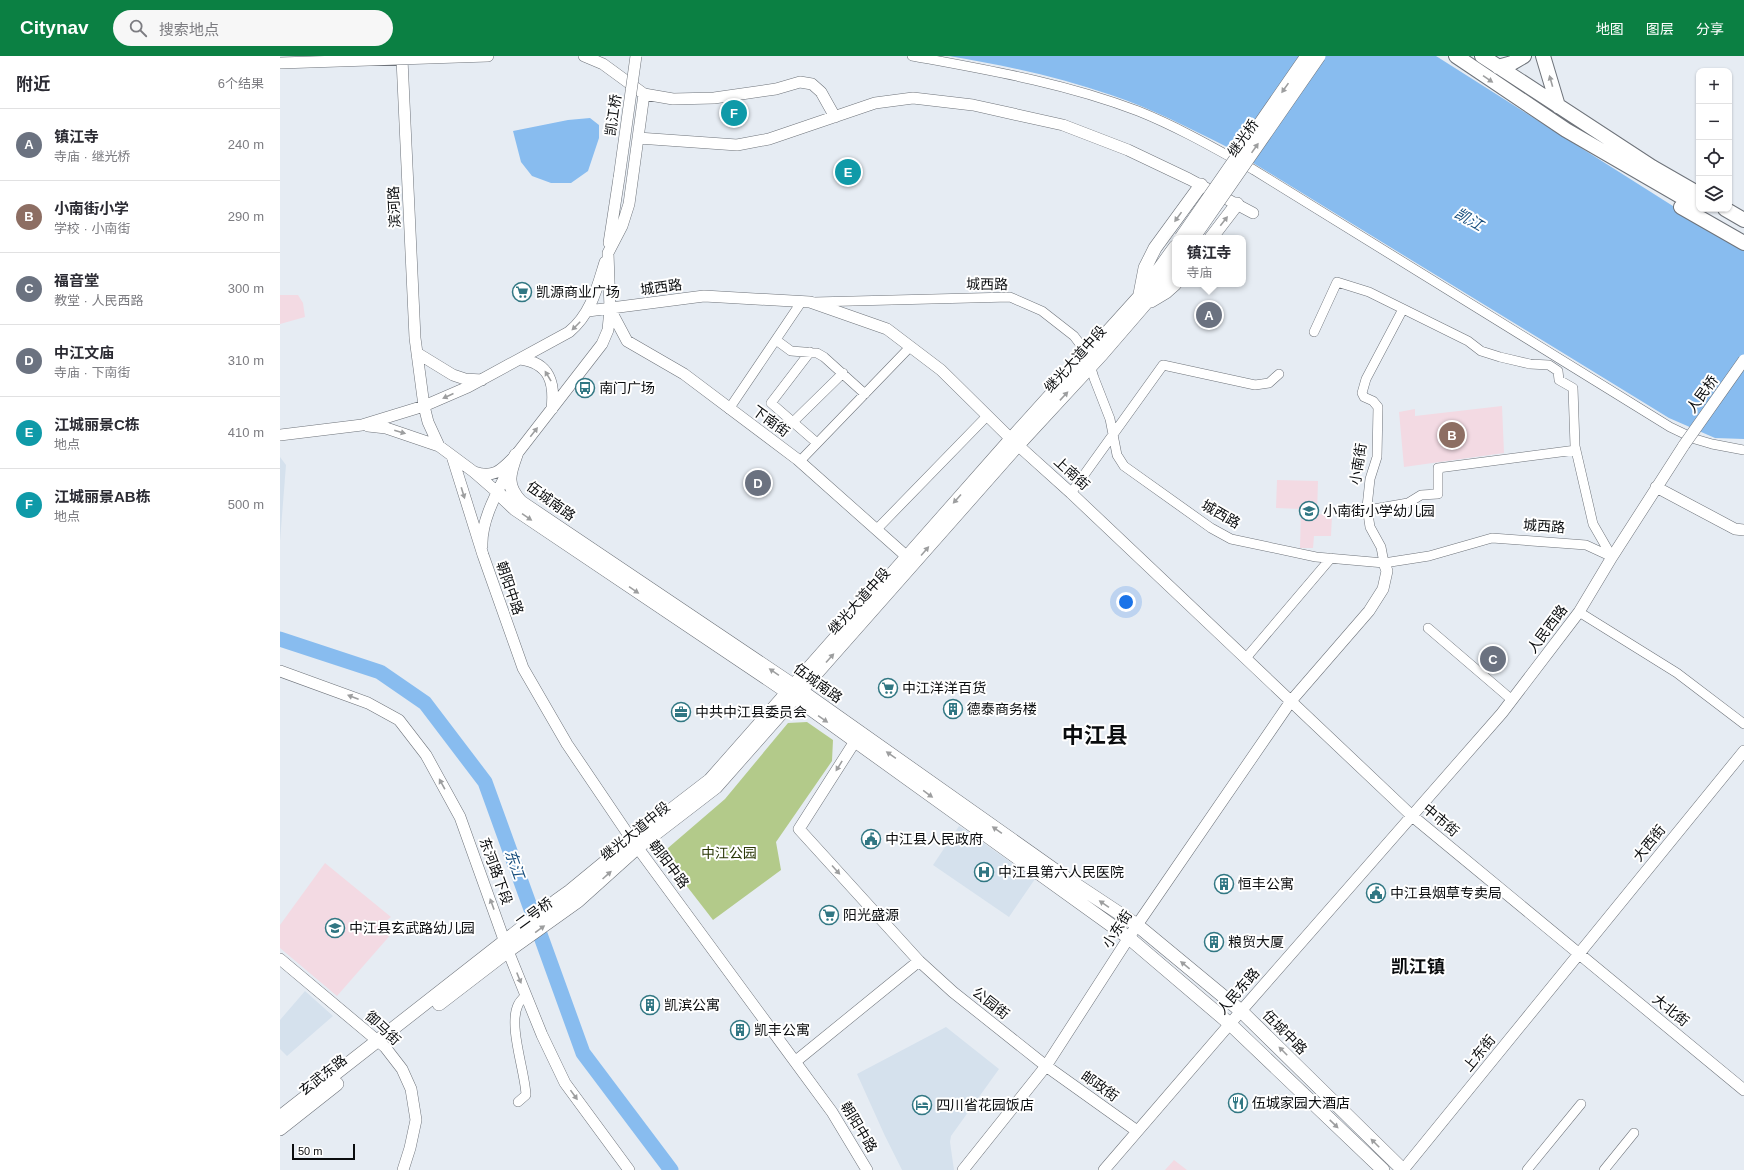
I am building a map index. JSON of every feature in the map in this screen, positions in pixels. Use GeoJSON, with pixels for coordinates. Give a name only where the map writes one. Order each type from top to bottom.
{"type":"FeatureCollection","features":[{"type":"Feature","properties":{"kind":"main road","name":"继光桥"},"geometry":{"type":"LineString","coordinates":[[1183,235],[1307,56]]}},
{"type":"Feature","properties":{"kind":"main road","name":"继光桥"},"geometry":{"type":"LineString","coordinates":[[1195,235],[1319,56]]}},
{"type":"Feature","properties":{"kind":"main road"},"geometry":{"type":"LineString","coordinates":[[1456,56],[1566,130],[1696,205]]}},
{"type":"Feature","properties":{"kind":"main road"},"geometry":{"type":"LineString","coordinates":[[1482,56],[1575,118],[1652,167],[1696,192]]}},
{"type":"Feature","properties":{"kind":"main road"},"geometry":{"type":"LineString","coordinates":[[1498,67],[1512,63],[1524,56]]}},
{"type":"Feature","properties":{"kind":"main road"},"geometry":{"type":"LineString","coordinates":[[1543,56],[1558,106]]}},
{"type":"Feature","properties":{"kind":"main road"},"geometry":{"type":"LineString","coordinates":[[1575,118],[1610,134],[1696,183]]}},
{"type":"Feature","properties":{"kind":"main road"},"geometry":{"type":"LineString","coordinates":[[1566,130],[1612,166],[1744,243]]}},
{"type":"Feature","properties":{"kind":"main road"},"geometry":{"type":"LineString","coordinates":[[1143,300],[1145,268],[1155,248],[1201,185]]}},
{"type":"Feature","properties":{"kind":"main road"},"geometry":{"type":"LineString","coordinates":[[1732,203],[1744,209]]}},
{"type":"Feature","properties":{"kind":"main road"},"geometry":{"type":"LineString","coordinates":[[1213,235],[1237,204]]}},
{"type":"Feature","properties":{"kind":"main road"},"geometry":{"type":"LineString","coordinates":[[1708,212],[1744,232]]}},
{"type":"Feature","properties":{"kind":"main road"},"geometry":{"type":"LineString","coordinates":[[1730,212],[1744,220]]}},
{"type":"Feature","properties":{"kind":"main road"},"geometry":{"type":"LineString","coordinates":[[1143,300],[1166,292],[1164,281],[1172,256]]}},
{"type":"Feature","properties":{"kind":"main road"},"geometry":{"type":"LineString","coordinates":[[1143,300],[1164,281],[1172,269]]}},
{"type":"Feature","properties":{"kind":"main road","name":"继光大道中段"},"geometry":{"type":"LineString","coordinates":[[574,896],[710,780],[794,692],[1143,300]]}},
{"type":"Feature","properties":{"kind":"main road","name":"伍城南路"},"geometry":{"type":"LineString","coordinates":[[516,454],[509,476],[510,488],[521,502],[857,737],[1129,938]]}},
{"type":"Feature","properties":{"kind":"main road","name":"伍城南路"},"geometry":{"type":"LineString","coordinates":[[497,492],[515,509],[794,692]]}},
{"type":"Feature","properties":{"kind":"main road","name":"伍城南路"},"geometry":{"type":"LineString","coordinates":[[857,737],[1137,926]]}},
{"type":"Feature","properties":{"kind":"main road","name":"二号桥"},"geometry":{"type":"LineString","coordinates":[[382,1044],[506,946],[574,896]]}},
{"type":"Feature","properties":{"kind":"main road","name":"伍城中路"},"geometry":{"type":"LineString","coordinates":[[1137,926],[1241,1010],[1403,1170]]}},
{"type":"Feature","properties":{"kind":"main road"},"geometry":{"type":"LineString","coordinates":[[1129,938],[1230,1024],[1383,1170]]}},
{"type":"Feature","properties":{"kind":"main road","name":"玄武东路"},"geometry":{"type":"LineString","coordinates":[[280,1117],[382,1044]]}},
{"type":"Feature","properties":{"kind":"main road","name":"玄武东路"},"geometry":{"type":"LineString","coordinates":[[280,1129],[382,1044]]}},
{"type":"Feature","properties":{"kind":"street"},"geometry":{"type":"LineString","coordinates":[[280,63],[488,56]]}},
{"type":"Feature","properties":{"kind":"street"},"geometry":{"type":"LineString","coordinates":[[584,56],[602,64],[644,94],[674,99],[714,98],[776,89],[800,82],[812,84],[821,92],[835,117]]}},
{"type":"Feature","properties":{"kind":"street","name":"凯江桥"},"geometry":{"type":"LineString","coordinates":[[608,253],[636,56]]}},
{"type":"Feature","properties":{"kind":"street"},"geometry":{"type":"LineString","coordinates":[[912,56],[1014,75],[1072,89],[1138,111],[1197,139],[1254,170],[1670,427],[1695,439],[1744,450]]}},
{"type":"Feature","properties":{"kind":"street","name":"滨河路"},"geometry":{"type":"LineString","coordinates":[[402,59],[417,353],[424,406],[428,422],[439,446]]}},
{"type":"Feature","properties":{"kind":"street"},"geometry":{"type":"LineString","coordinates":[[280,435],[362,425],[424,406],[482,380],[570,332],[588,311],[597,289],[608,253],[622,226],[629,204],[644,94]]}},
{"type":"Feature","properties":{"kind":"street"},"geometry":{"type":"LineString","coordinates":[[638,138],[737,145],[769,139],[876,103],[913,98],[973,105],[1063,125],[1128,150],[1253,212]]}},
{"type":"Feature","properties":{"kind":"street"},"geometry":{"type":"LineString","coordinates":[[474,472],[489,475],[505,466],[552,410],[602,344],[608,330],[610,309],[608,253]]}},
{"type":"Feature","properties":{"kind":"street"},"geometry":{"type":"LineString","coordinates":[[1314,332],[1337,282],[1369,292],[1468,341],[1481,351],[1530,364],[1549,364],[1558,371],[1559,380],[1573,388],[1576,450],[1593,524],[1612,556]]}},
{"type":"Feature","properties":{"kind":"street","name":"城西路"},"geometry":{"type":"LineString","coordinates":[[588,311],[704,296],[806,301],[1010,297],[1042,311],[1074,336],[1086,352],[1110,419],[1117,455],[1124,466],[1211,528],[1231,538],[1251,544],[1316,557],[1384,563],[1429,556],[1492,538],[1586,545],[1612,556]]}},
{"type":"Feature","properties":{"kind":"street"},"geometry":{"type":"LineString","coordinates":[[729,409],[776,340],[806,301]]}},
{"type":"Feature","properties":{"kind":"street","name":"上南街"},"geometry":{"type":"LineString","coordinates":[[806,301],[887,329],[941,370],[987,416],[1071,493],[1291,701]]}},
{"type":"Feature","properties":{"kind":"street","name":"下南街"},"geometry":{"type":"LineString","coordinates":[[610,309],[627,340],[684,374],[800,461],[910,560]]}},
{"type":"Feature","properties":{"kind":"street","name":"小南街"},"geometry":{"type":"LineString","coordinates":[[1291,701],[1369,611],[1383,590],[1387,570],[1381,547],[1370,528],[1368,510],[1370,479],[1377,457],[1378,407],[1374,401],[1364,397],[1362,393],[1366,379],[1403,309]]}},
{"type":"Feature","properties":{"kind":"street"},"geometry":{"type":"LineString","coordinates":[[776,340],[791,351],[817,353],[824,357],[865,394]]}},
{"type":"Feature","properties":{"kind":"street"},"geometry":{"type":"LineString","coordinates":[[800,461],[910,347]]}},
{"type":"Feature","properties":{"kind":"street"},"geometry":{"type":"LineString","coordinates":[[810,352],[771,403],[817,443]]}},
{"type":"Feature","properties":{"kind":"street"},"geometry":{"type":"LineString","coordinates":[[417,353],[453,374],[465,379],[482,380]]}},
{"type":"Feature","properties":{"kind":"street"},"geometry":{"type":"LineString","coordinates":[[520,359],[535,362],[547,372],[551,379],[553,397],[552,410]]}},
{"type":"Feature","properties":{"kind":"street","name":"人民桥"},"geometry":{"type":"LineString","coordinates":[[1684,445],[1744,360]]}},
{"type":"Feature","properties":{"kind":"street"},"geometry":{"type":"LineString","coordinates":[[1071,493],[1163,365],[1255,386],[1269,383],[1279,374]]}},
{"type":"Feature","properties":{"kind":"street"},"geometry":{"type":"LineString","coordinates":[[793,422],[843,373]]}},
{"type":"Feature","properties":{"kind":"street"},"geometry":{"type":"LineString","coordinates":[[876,529],[987,416]]}},
{"type":"Feature","properties":{"kind":"street"},"geometry":{"type":"LineString","coordinates":[[362,425],[386,428],[439,446],[474,472],[497,492]]}},
{"type":"Feature","properties":{"kind":"street","name":"人民西路"},"geometry":{"type":"LineString","coordinates":[[1411,815],[1512,700],[1579,612],[1612,556],[1684,445]]}},
{"type":"Feature","properties":{"kind":"street"},"geometry":{"type":"LineString","coordinates":[[1368,510],[1408,503],[1420,495],[1438,494],[1438,468],[1576,450]]}},
{"type":"Feature","properties":{"kind":"street"},"geometry":{"type":"LineString","coordinates":[[483,555],[482,542],[486,521],[497,492],[516,454]]}},
{"type":"Feature","properties":{"kind":"street","name":"朝阳中路"},"geometry":{"type":"LineString","coordinates":[[452,456],[483,555],[523,668],[567,744],[635,843],[832,1112],[867,1170]]}},
{"type":"Feature","properties":{"kind":"street"},"geometry":{"type":"LineString","coordinates":[[1656,487],[1735,529],[1744,530]]}},
{"type":"Feature","properties":{"kind":"street"},"geometry":{"type":"LineString","coordinates":[[1246,658],[1331,558]]}},
{"type":"Feature","properties":{"kind":"street"},"geometry":{"type":"LineString","coordinates":[[1579,612],[1677,673],[1744,724]]}},
{"type":"Feature","properties":{"kind":"street"},"geometry":{"type":"LineString","coordinates":[[1428,628],[1512,700]]}},
{"type":"Feature","properties":{"kind":"street","name":"东河路下段"},"geometry":{"type":"LineString","coordinates":[[280,670],[368,702],[399,720],[426,754],[460,817],[506,946],[542,1035],[565,1082],[629,1170]]}},
{"type":"Feature","properties":{"kind":"street","name":"中市街"},"geometry":{"type":"LineString","coordinates":[[1291,701],[1411,815],[1578,954]]}},
{"type":"Feature","properties":{"kind":"street","name":"小东街"},"geometry":{"type":"LineString","coordinates":[[963,1170],[1046,1066],[1137,926],[1291,701]]}},
{"type":"Feature","properties":{"kind":"street","name":"公园街"},"geometry":{"type":"LineString","coordinates":[[857,737],[799,829],[920,961],[953,992],[1046,1066]]}},
{"type":"Feature","properties":{"kind":"street","name":"大西街"},"geometry":{"type":"LineString","coordinates":[[1578,954],[1744,751]]}},
{"type":"Feature","properties":{"kind":"street","name":"人民东路"},"geometry":{"type":"LineString","coordinates":[[1104,1170],[1411,815]]}},
{"type":"Feature","properties":{"kind":"street","name":"大北街"},"geometry":{"type":"LineString","coordinates":[[1578,954],[1744,1090]]}},
{"type":"Feature","properties":{"kind":"street","name":"上东街"},"geometry":{"type":"LineString","coordinates":[[1403,1170],[1578,954]]}},
{"type":"Feature","properties":{"kind":"street","name":"御马街"},"geometry":{"type":"LineString","coordinates":[[280,959],[382,1044],[402,1070],[411,1089],[416,1120],[410,1148],[403,1170]]}},
{"type":"Feature","properties":{"kind":"street"},"geometry":{"type":"LineString","coordinates":[[796,1061],[920,961]]}},
{"type":"Feature","properties":{"kind":"street"},"geometry":{"type":"LineString","coordinates":[[518,1102],[526,1095],[526,1084],[514,1024],[518,1005],[526,995]]}},
{"type":"Feature","properties":{"kind":"street","name":"邮政街"},"geometry":{"type":"LineString","coordinates":[[1046,1066],[1137,1131]]}},
{"type":"Feature","properties":{"kind":"street"},"geometry":{"type":"LineString","coordinates":[[1527,1170],[1581,1104]]}},
{"type":"Feature","properties":{"kind":"street"},"geometry":{"type":"LineString","coordinates":[[1604,1170],[1634,1134]]}},
{"type":"Feature","properties":{"kind":"shaded area"},"geometry":{"type":"Polygon","coordinates":[[[280,295],[298,295],[303,303],[305,317],[280,324],[280,295]]]}},
{"type":"Feature","properties":{"kind":"shaded area"},"geometry":{"type":"Polygon","coordinates":[[[1502,406],[1504,453],[1404,467],[1399,412],[1415,409],[1415,416],[1502,406]]]}},
{"type":"Feature","properties":{"kind":"shaded area"},"geometry":{"type":"Polygon","coordinates":[[[280,457],[286,465],[280,541],[280,457]]]}},
{"type":"Feature","properties":{"kind":"shaded area","name":"小南街小学幼儿园"},"geometry":{"type":"Polygon","coordinates":[[[1277,480],[1318,481],[1317,514],[1332,515],[1331,536],[1314,536],[1313,548],[1300,548],[1301,509],[1276,508],[1277,480]]]}},
{"type":"Feature","properties":{"kind":"shaded area","name":"中江县第六人民医院"},"geometry":{"type":"Polygon","coordinates":[[[959,826],[1035,879],[1009,917],[933,865],[959,826]]]}},
{"type":"Feature","properties":{"kind":"shaded area","name":"中江县玄武路幼儿园"},"geometry":{"type":"Polygon","coordinates":[[[325,863],[391,917],[385,922],[393,932],[337,996],[280,948],[280,925],[325,863]]]}},
{"type":"Feature","properties":{"kind":"shaded area"},"geometry":{"type":"Polygon","coordinates":[[[305,991],[333,1016],[287,1056],[280,1049],[280,1020],[305,991]]]}},
{"type":"Feature","properties":{"kind":"shaded area","name":"四川省花园饭店"},"geometry":{"type":"Polygon","coordinates":[[[946,1027],[999,1069],[951,1136],[950,1142],[954,1170],[902,1170],[857,1074],[946,1027]]]}},
{"type":"Feature","properties":{"kind":"shaded area"},"geometry":{"type":"Polygon","coordinates":[[[1174,1160],[1187,1170],[1165,1170],[1174,1160]]]}},
{"type":"Feature","properties":{"kind":"green space","name":"中江公园"},"geometry":{"type":"Polygon","coordinates":[[[807,722],[833,740],[832,761],[776,842],[781,870],[713,920],[665,858],[668,848],[725,799],[788,723],[807,722]]]}},
{"type":"Feature","properties":{"kind":"water","name":"凯江"},"geometry":{"type":"Polygon","coordinates":[[[949,56],[1436,56],[1744,251],[1744,439],[1715,438],[1669,418],[1227,147],[1155,112],[1126,100],[1051,77],[990,63],[949,56]]]}},
{"type":"Feature","properties":{"kind":"water"},"geometry":{"type":"Polygon","coordinates":[[[590,118],[599,125],[599,138],[588,171],[571,183],[551,183],[532,176],[521,162],[513,131],[568,120],[590,118]]]}},
{"type":"Feature","properties":{"kind":"waterway","name":"东江"},"geometry":{"type":"LineString","coordinates":[[280,639],[380,672],[425,703],[485,782],[583,1053],[671,1170]]}},
{"type":"Feature","properties":{"kind":"place","name":"江城丽景AB栋"},"geometry":{"type":"Point","coordinates":[734,113]}},
{"type":"Feature","properties":{"kind":"place","name":"江城丽景C栋"},"geometry":{"type":"Point","coordinates":[848,172]}},
{"type":"Feature","properties":{"kind":"place","name":"凯源商业广场"},"geometry":{"type":"Point","coordinates":[522,292]}},
{"type":"Feature","properties":{"kind":"place","name":"镇江寺"},"geometry":{"type":"Point","coordinates":[1209,315]}},
{"type":"Feature","properties":{"kind":"place","name":"南门广场"},"geometry":{"type":"Point","coordinates":[585,388]}},
{"type":"Feature","properties":{"kind":"place","name":"小南街小学"},"geometry":{"type":"Point","coordinates":[1452,435]}},
{"type":"Feature","properties":{"kind":"place","name":"中江文庙"},"geometry":{"type":"Point","coordinates":[758,483]}},
{"type":"Feature","properties":{"kind":"place","name":"小南街小学幼儿园"},"geometry":{"type":"Point","coordinates":[1309,511]}},
{"type":"Feature","properties":{"kind":"place","name":"福音堂"},"geometry":{"type":"Point","coordinates":[1493,659]}},
{"type":"Feature","properties":{"kind":"place","name":"中江洋洋百货"},"geometry":{"type":"Point","coordinates":[888,688]}},
{"type":"Feature","properties":{"kind":"place","name":"德泰商务楼"},"geometry":{"type":"Point","coordinates":[953,709]}},
{"type":"Feature","properties":{"kind":"place","name":"中共中江县委员会"},"geometry":{"type":"Point","coordinates":[681,712]}},
{"type":"Feature","properties":{"kind":"place","name":"中江县人民政府"},"geometry":{"type":"Point","coordinates":[871,839]}},
{"type":"Feature","properties":{"kind":"place","name":"中江县第六人民医院"},"geometry":{"type":"Point","coordinates":[984,872]}},
{"type":"Feature","properties":{"kind":"place","name":"恒丰公寓"},"geometry":{"type":"Point","coordinates":[1224,884]}},
{"type":"Feature","properties":{"kind":"place","name":"中江县烟草专卖局"},"geometry":{"type":"Point","coordinates":[1376,893]}},
{"type":"Feature","properties":{"kind":"place","name":"阳光盛源"},"geometry":{"type":"Point","coordinates":[829,915]}},
{"type":"Feature","properties":{"kind":"place","name":"中江县玄武路幼儿园"},"geometry":{"type":"Point","coordinates":[335,928]}},
{"type":"Feature","properties":{"kind":"place","name":"粮贸大厦"},"geometry":{"type":"Point","coordinates":[1214,942]}},
{"type":"Feature","properties":{"kind":"place","name":"凯滨公寓"},"geometry":{"type":"Point","coordinates":[650,1005]}},
{"type":"Feature","properties":{"kind":"place","name":"凯丰公寓"},"geometry":{"type":"Point","coordinates":[740,1030]}},
{"type":"Feature","properties":{"kind":"place","name":"伍城家园大酒店"},"geometry":{"type":"Point","coordinates":[1238,1103]}},
{"type":"Feature","properties":{"kind":"place","name":"四川省花园饭店"},"geometry":{"type":"Point","coordinates":[922,1105]}},
{"type":"Feature","properties":{"kind":"district","name":"中江县"},"geometry":{"type":"Point","coordinates":[1095,735]}},
{"type":"Feature","properties":{"kind":"district","name":"凯江镇"},"geometry":{"type":"Point","coordinates":[1418,967]}}]}
